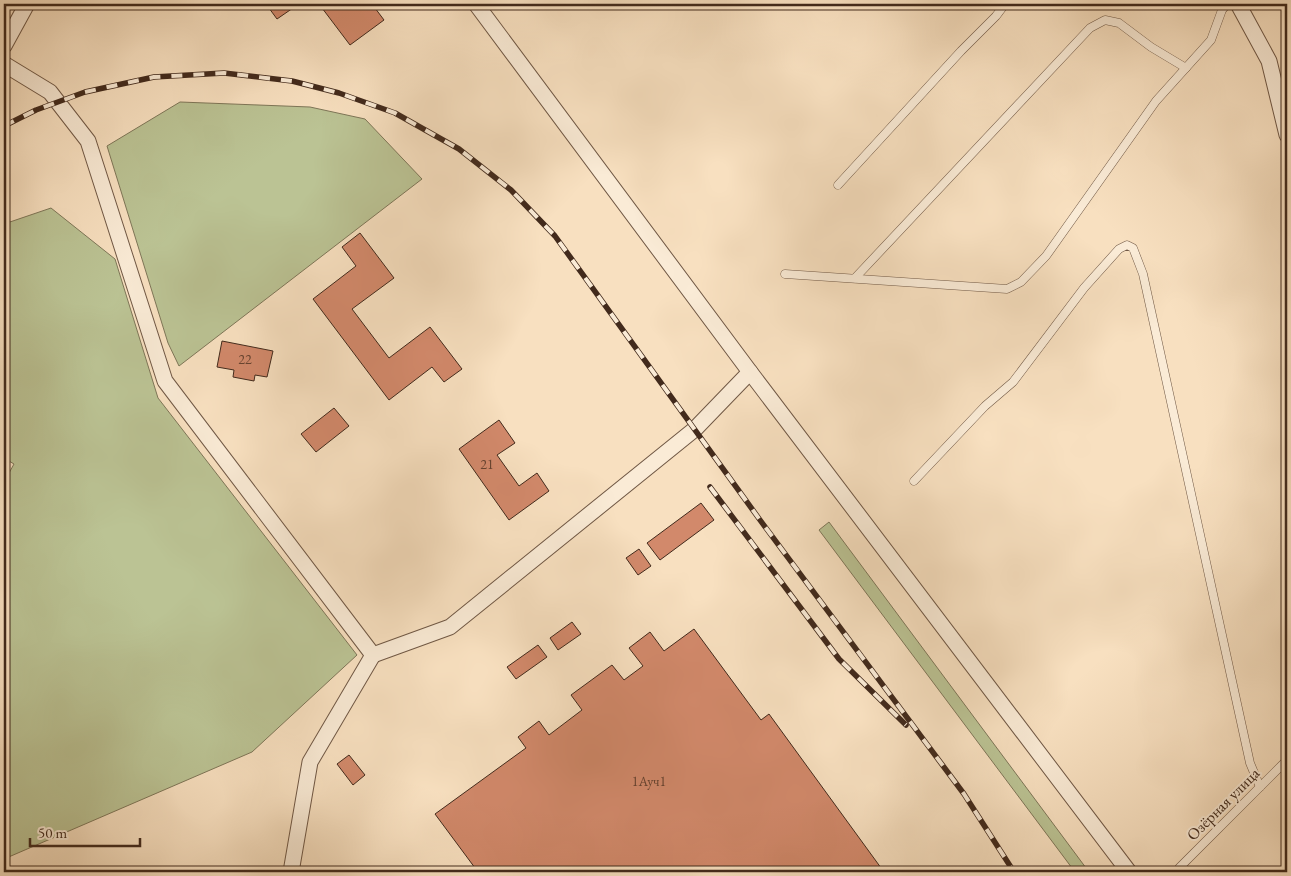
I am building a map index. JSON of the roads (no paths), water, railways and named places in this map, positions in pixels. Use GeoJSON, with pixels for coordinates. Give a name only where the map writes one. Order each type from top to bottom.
{"type":"FeatureCollection","features":[{"type":"Feature","properties":{"kind":"street"},"geometry":{"type":"LineString","coordinates":[[4,46],[27,4]]}},
{"type":"Feature","properties":{"kind":"street"},"geometry":{"type":"LineString","coordinates":[[476,4],[750,372],[1129,872]]}},
{"type":"Feature","properties":{"kind":"street"},"geometry":{"type":"LineString","coordinates":[[1238,4],[1269,61],[1287,134]]}},
{"type":"Feature","properties":{"kind":"street"},"geometry":{"type":"LineString","coordinates":[[4,64],[50,92],[88,141],[165,381],[373,655]]}},
{"type":"Feature","properties":{"kind":"street"},"geometry":{"type":"LineString","coordinates":[[290,872],[310,762],[373,655],[450,627],[695,430],[750,372]]}},
{"type":"Feature","properties":{"kind":"lane"},"geometry":{"type":"LineString","coordinates":[[838,185],[961,51],[996,16],[1005,4]]}},
{"type":"Feature","properties":{"kind":"lane"},"geometry":{"type":"LineString","coordinates":[[785,274],[1007,289],[1021,282],[1046,256],[1156,101],[1211,40],[1222,10],[1227,4]]}},
{"type":"Feature","properties":{"kind":"lane"},"geometry":{"type":"LineString","coordinates":[[854,278],[1090,28],[1105,20],[1119,23],[1151,47],[1186,68]]}},
{"type":"Feature","properties":{"kind":"lane"},"geometry":{"type":"LineString","coordinates":[[914,481],[985,406],[1013,382],[1084,288],[1118,249],[1127,245],[1133,248],[1143,274],[1250,763],[1260,787]]}},
{"type":"Feature","properties":{"kind":"lane","name":"Озёрная улица"},"geometry":{"type":"LineString","coordinates":[[1179,868],[1287,760]]}},
{"type":"Feature","properties":{"kind":"railway"},"geometry":{"type":"LineString","coordinates":[[4,126],[36,110],[85,92],[154,77],[224,73],[292,81],[339,93],[395,113],[459,149],[511,190],[555,236],[760,520],[964,794],[1014,872]]}},
{"type":"Feature","properties":{"kind":"railway"},"geometry":{"type":"LineString","coordinates":[[710,487],[839,659],[906,725]]}}]}
